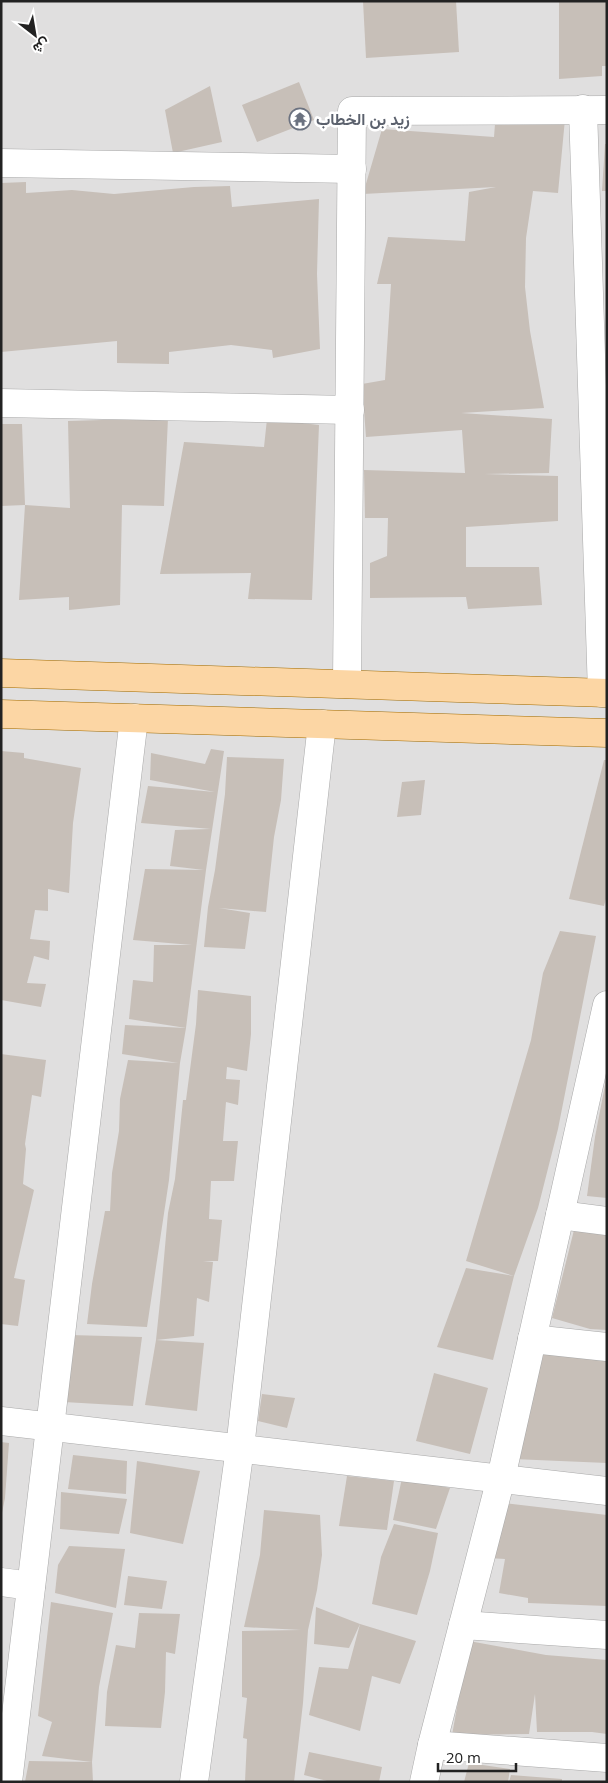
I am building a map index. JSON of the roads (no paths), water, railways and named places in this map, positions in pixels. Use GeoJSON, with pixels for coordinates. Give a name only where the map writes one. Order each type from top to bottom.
{"type":"FeatureCollection","features":[{"type":"Feature","properties":{"kind":"main road"},"geometry":{"type":"LineString","coordinates":[[1,673],[604,693]]}},
{"type":"Feature","properties":{"kind":"main road"},"geometry":{"type":"LineString","coordinates":[[240,722],[242,680]]}},
{"type":"Feature","properties":{"kind":"main road"},"geometry":{"type":"LineString","coordinates":[[1,714],[607,733]]}},
{"type":"Feature","properties":{"kind":"street"},"geometry":{"type":"LineString","coordinates":[[347,684],[352,111],[595,110],[604,693]]}},
{"type":"Feature","properties":{"kind":"street"},"geometry":{"type":"LineString","coordinates":[[1,163],[352,169]]}},
{"type":"Feature","properties":{"kind":"street"},"geometry":{"type":"LineString","coordinates":[[1,403],[350,410]]}},
{"type":"Feature","properties":{"kind":"street"},"geometry":{"type":"LineString","coordinates":[[8,1782],[6,1753],[31,1586],[134,718]]}},
{"type":"Feature","properties":{"kind":"street"},"geometry":{"type":"LineString","coordinates":[[194,1782],[240,1448],[322,724]]}},
{"type":"Feature","properties":{"kind":"street"},"geometry":{"type":"LineString","coordinates":[[424,1782],[501,1478],[560,1216],[599,1074],[607,1005]]}},
{"type":"Feature","properties":{"kind":"street"},"geometry":{"type":"LineString","coordinates":[[560,1216],[607,1221]]}},
{"type":"Feature","properties":{"kind":"street"},"geometry":{"type":"LineString","coordinates":[[532,1339],[607,1347]]}},
{"type":"Feature","properties":{"kind":"street"},"geometry":{"type":"LineString","coordinates":[[1,1421],[50,1425],[607,1491]]}},
{"type":"Feature","properties":{"kind":"street"},"geometry":{"type":"LineString","coordinates":[[1,1582],[31,1586]]}},
{"type":"Feature","properties":{"kind":"street"},"geometry":{"type":"LineString","coordinates":[[463,1625],[607,1635]]}},
{"type":"Feature","properties":{"kind":"street"},"geometry":{"type":"LineString","coordinates":[[432,1745],[607,1758]]}},
{"type":"Feature","properties":{"kind":"place","name":"زيد بن الخطاب"},"geometry":{"type":"Point","coordinates":[300,119]}}]}
